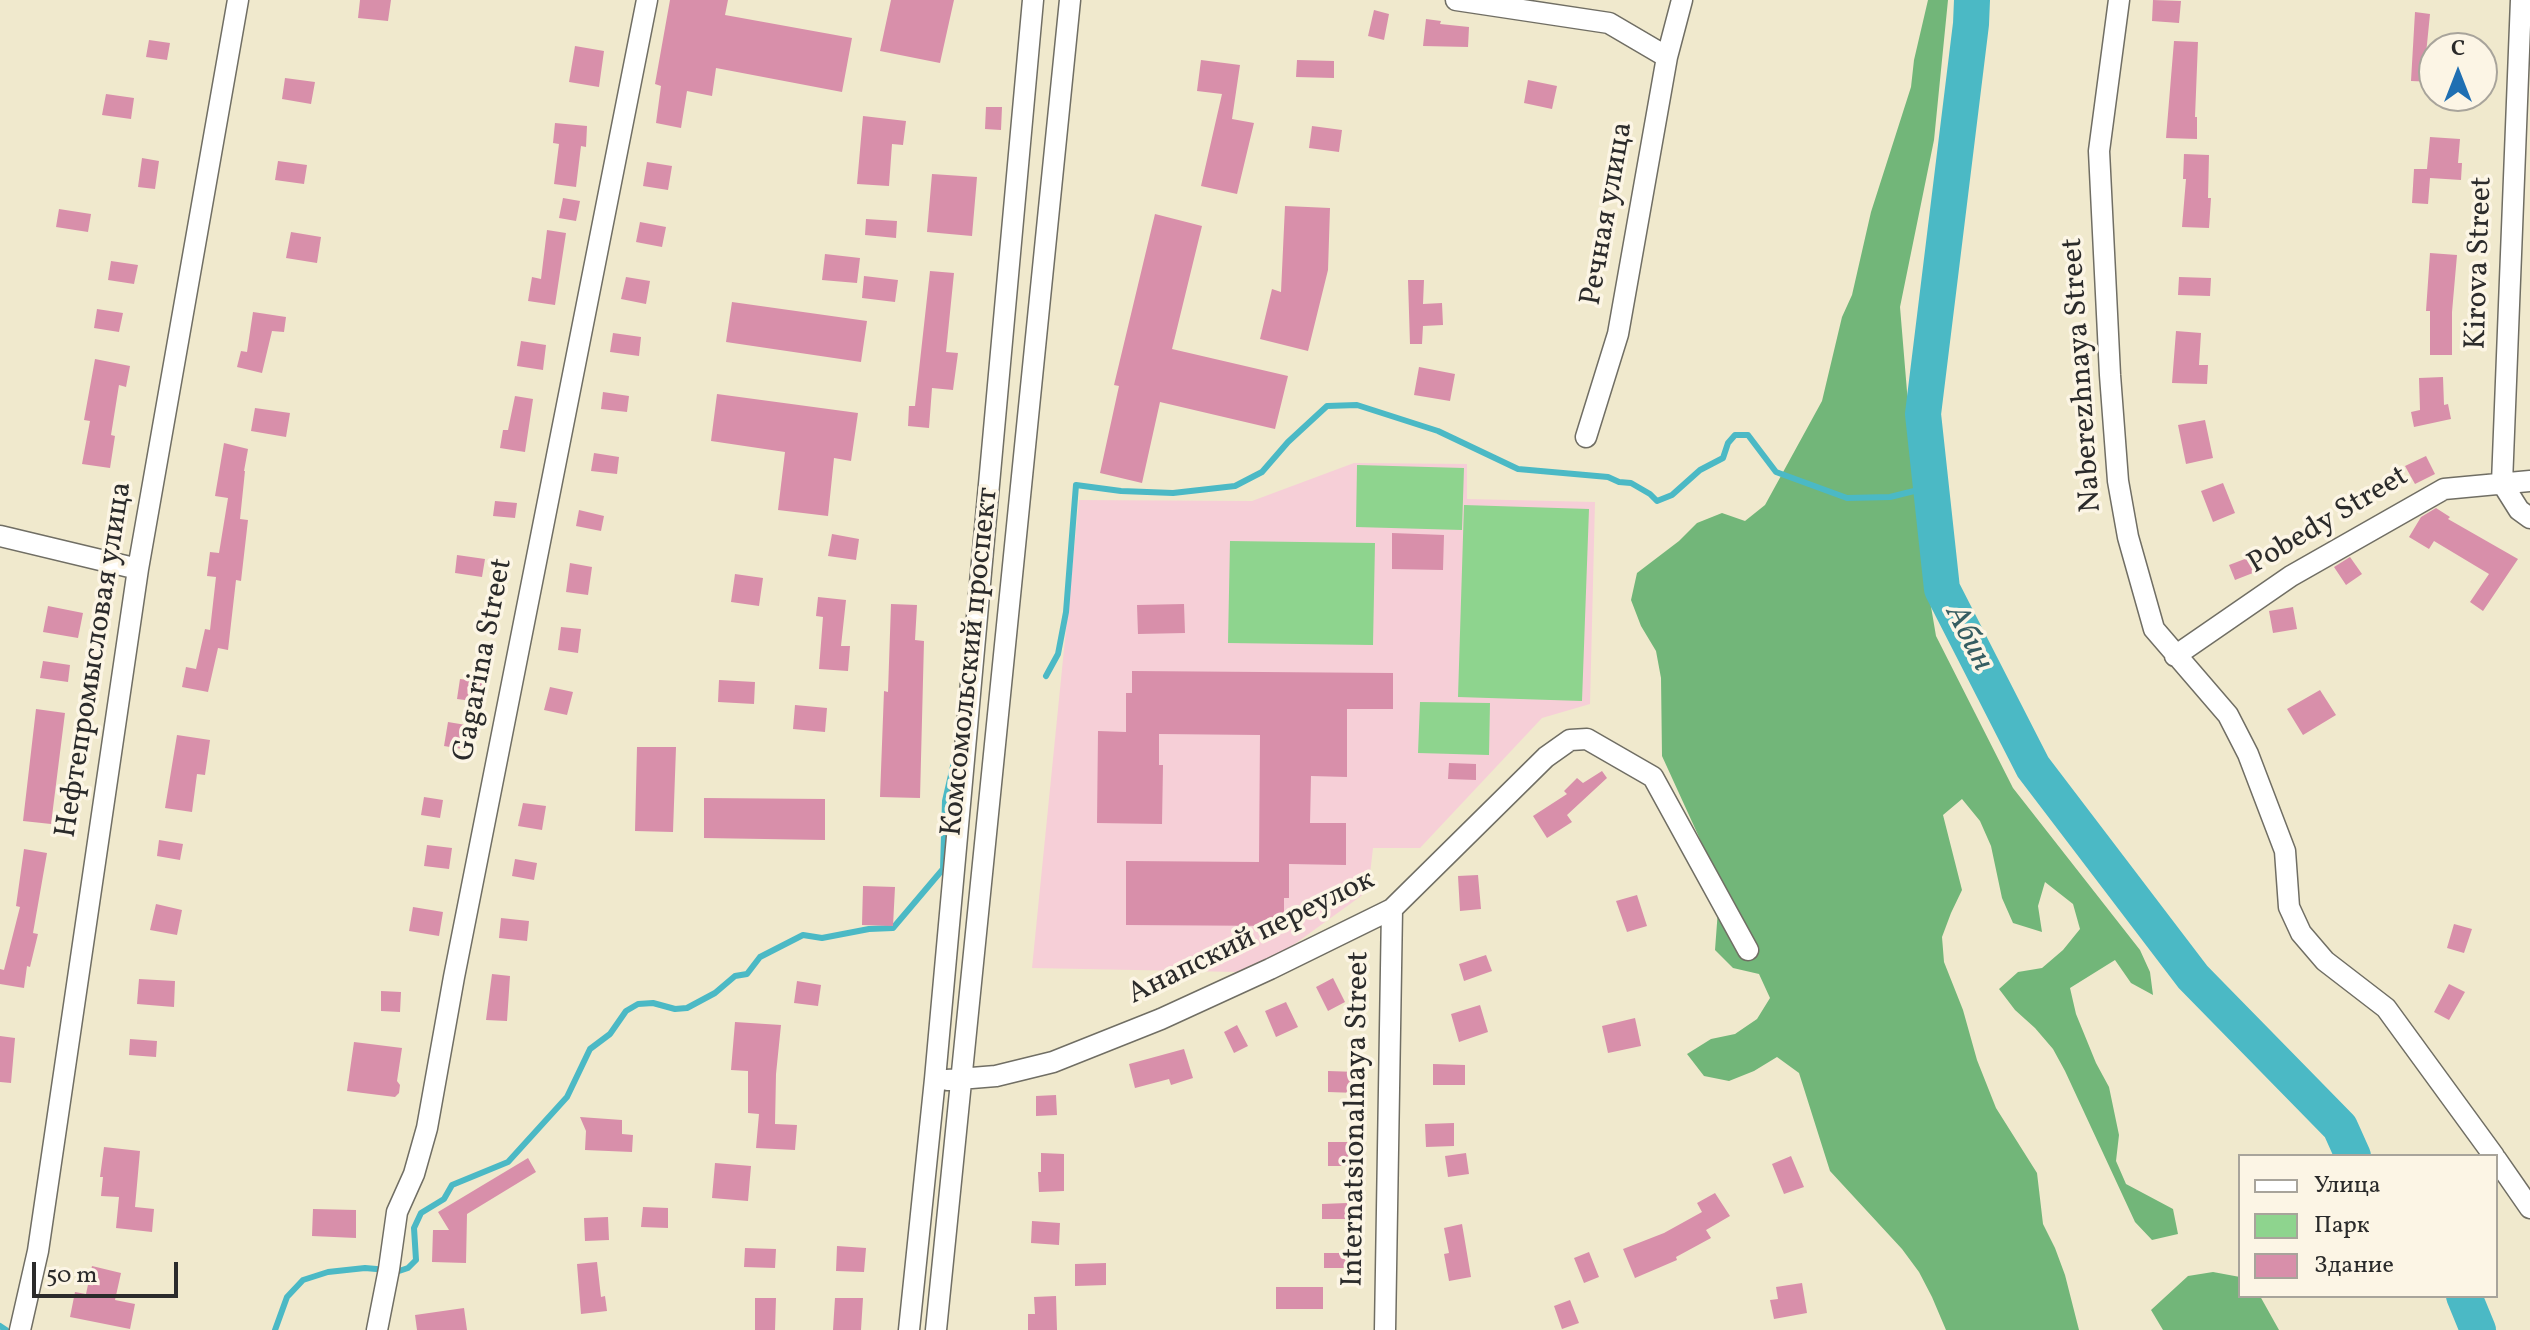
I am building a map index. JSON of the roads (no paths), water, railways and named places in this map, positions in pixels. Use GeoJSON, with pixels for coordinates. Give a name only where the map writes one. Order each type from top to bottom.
{"type":"FeatureCollection","features":[{"type":"Feature","properties":{"kind":"street","name":"Нефтепромысловая улица"},"geometry":{"type":"LineString","coordinates":[[20,1330],[38,1251],[138,569],[238,0]]}},
{"type":"Feature","properties":{"kind":"street","name":"Gagarina Street"},"geometry":{"type":"LineString","coordinates":[[377,1330],[397,1212],[414,1174],[427,1128],[647,0]]}},
{"type":"Feature","properties":{"kind":"street","name":"Комсомольский проспект"},"geometry":{"type":"LineString","coordinates":[[909,1330],[935,1079],[1033,0]]}},
{"type":"Feature","properties":{"kind":"street","name":"Комсомольский проспект"},"geometry":{"type":"LineString","coordinates":[[936,1330],[1070,0]]}},
{"type":"Feature","properties":{"kind":"street"},"geometry":{"type":"LineString","coordinates":[[1456,0],[1609,23],[1667,57]]}},
{"type":"Feature","properties":{"kind":"street","name":"Речная улица"},"geometry":{"type":"LineString","coordinates":[[1586,437],[1618,334],[1667,57],[1682,0]]}},
{"type":"Feature","properties":{"kind":"street","name":"Naberezhnaya Street"},"geometry":{"type":"LineString","coordinates":[[2119,0],[2099,151],[2110,375],[2118,481],[2128,537],[2154,629],[2228,715],[2248,754],[2285,851],[2289,907],[2301,933],[2325,961],[2386,1008],[2492,1154]]}},
{"type":"Feature","properties":{"kind":"street","name":"Kirova Street"},"geometry":{"type":"LineString","coordinates":[[2502,483],[2521,0]]}},
{"type":"Feature","properties":{"kind":"street","name":"Pobedy Street"},"geometry":{"type":"LineString","coordinates":[[2175,656],[2291,576],[2444,489],[2530,481]]}},
{"type":"Feature","properties":{"kind":"street"},"geometry":{"type":"LineString","coordinates":[[2502,483],[2519,510],[2530,518]]}},
{"type":"Feature","properties":{"kind":"street"},"geometry":{"type":"LineString","coordinates":[[0,536],[138,569]]}},
{"type":"Feature","properties":{"kind":"street","name":"Анапский переулок"},"geometry":{"type":"LineString","coordinates":[[935,1079],[960,1081],[996,1076],[1053,1062],[1120,1036],[1270,969],[1392,909],[1546,757],[1570,740],[1587,739],[1653,777],[1748,950]]}},
{"type":"Feature","properties":{"kind":"street","name":"Internatsionalnaya Street"},"geometry":{"type":"LineString","coordinates":[[1385,1330],[1392,909]]}},
{"type":"Feature","properties":{"kind":"street","name":"Naberezhnaya Street"},"geometry":{"type":"LineString","coordinates":[[2498,1162],[2530,1208]]}},
{"type":"Feature","properties":{"kind":"waterway","name":"Абин"},"geometry":{"type":"LineString","coordinates":[[1972,0],[1923,414],[1942,589],[2033,767],[2193,977],[2340,1127],[2352,1154]]}},
{"type":"Feature","properties":{"kind":"waterway"},"geometry":{"type":"LineString","coordinates":[[1046,676],[1058,654],[1066,612],[1076,485],[1173,493],[1235,486],[1262,472],[1288,442],[1327,406],[1357,405],[1438,431],[1518,469],[1608,477],[1631,483],[1657,501],[1672,495],[1700,470],[1723,458],[1728,443],[1735,435],[1748,435],[1776,472],[1847,498],[1890,497],[1930,487]]}},
{"type":"Feature","properties":{"kind":"waterway"},"geometry":{"type":"LineString","coordinates":[[275,1330],[287,1297],[303,1280],[328,1272],[365,1268],[399,1271],[408,1268],[416,1260],[414,1228],[421,1213],[444,1199],[452,1185],[508,1162],[567,1097],[590,1049],[610,1034],[626,1011],[638,1004],[653,1003],[675,1009],[687,1008],[715,993],[735,976],[747,974],[760,957],[803,935],[822,938],[893,928],[943,869],[945,801],[954,762]]}},
{"type":"Feature","properties":{"kind":"waterway","name":"Абин"},"geometry":{"type":"LineString","coordinates":[[2465,1298],[2478,1330]]}},
{"type":"Feature","properties":{"kind":"waterway"},"geometry":{"type":"LineString","coordinates":[[0,1326],[6,1330]]}}]}
